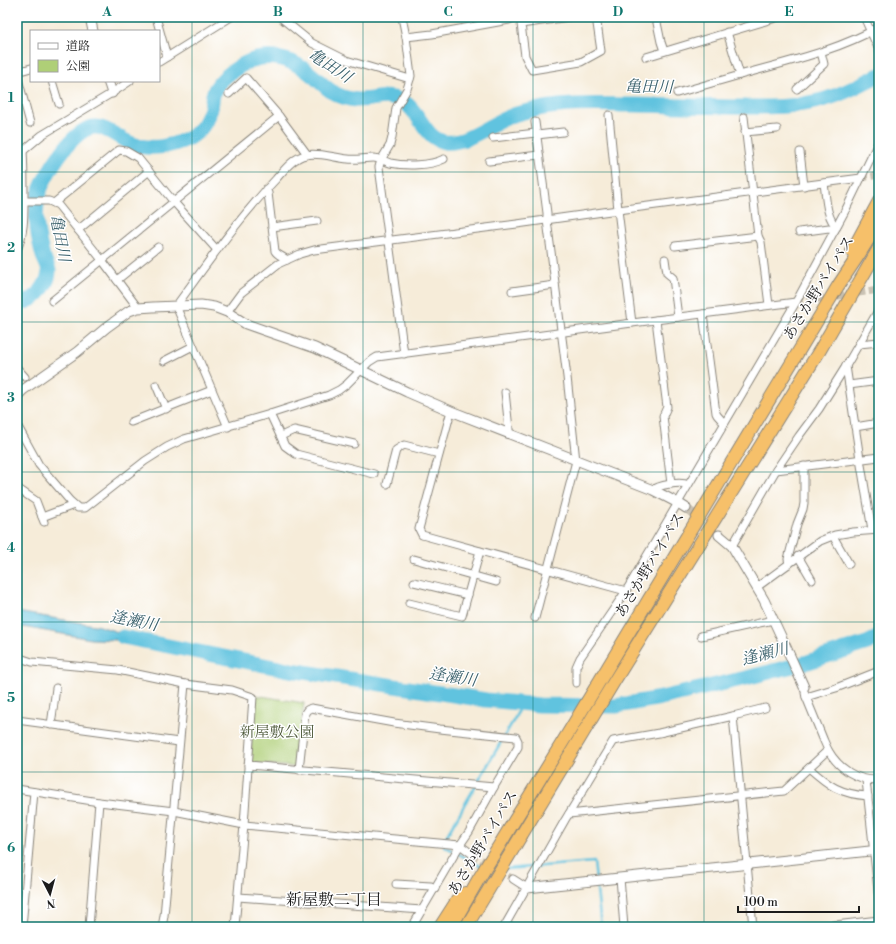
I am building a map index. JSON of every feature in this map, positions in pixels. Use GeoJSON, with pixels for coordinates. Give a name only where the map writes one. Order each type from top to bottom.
{"type":"FeatureCollection","features":[{"type":"Feature","properties":{"kind":"highway"},"geometry":{"type":"LineString","coordinates":[[838,286],[850,255],[879,201]]}},
{"type":"Feature","properties":{"kind":"highway","name":"あさか野バイパス"},"geometry":{"type":"LineString","coordinates":[[451,927],[838,286],[879,222]]}},
{"type":"Feature","properties":{"kind":"highway","name":"あさか野バイパス"},"geometry":{"type":"LineString","coordinates":[[466,927],[615,680],[820,350],[879,248]]}},
{"type":"Feature","properties":{"kind":"highway"},"geometry":{"type":"LineString","coordinates":[[820,350],[879,260]]}},
{"type":"Feature","properties":{"kind":"highway"},"geometry":{"type":"LineString","coordinates":[[475,927],[486,906],[496,877]]}},
{"type":"Feature","properties":{"kind":"highway"},"geometry":{"type":"LineString","coordinates":[[440,927],[458,899],[478,880]]}},
{"type":"Feature","properties":{"kind":"street"},"geometry":{"type":"LineString","coordinates":[[90,17],[93,30]]}},
{"type":"Feature","properties":{"kind":"street"},"geometry":{"type":"LineString","coordinates":[[156,17],[160,30]]}},
{"type":"Feature","properties":{"kind":"street"},"geometry":{"type":"LineString","coordinates":[[160,61],[222,20],[232,17]]}},
{"type":"Feature","properties":{"kind":"street"},"geometry":{"type":"LineString","coordinates":[[280,17],[312,44],[346,60],[410,79]]}},
{"type":"Feature","properties":{"kind":"street"},"geometry":{"type":"LineString","coordinates":[[402,17],[411,72],[410,79],[407,89],[396,108],[390,145],[381,160],[379,168],[404,354]]}},
{"type":"Feature","properties":{"kind":"street"},"geometry":{"type":"LineString","coordinates":[[406,37],[502,22],[513,18],[521,24],[569,17]]}},
{"type":"Feature","properties":{"kind":"street"},"geometry":{"type":"LineString","coordinates":[[521,24],[525,56],[532,70],[581,62],[600,51],[596,17]]}},
{"type":"Feature","properties":{"kind":"street"},"geometry":{"type":"LineString","coordinates":[[657,17],[664,51]]}},
{"type":"Feature","properties":{"kind":"street"},"geometry":{"type":"LineString","coordinates":[[646,57],[779,17]]}},
{"type":"Feature","properties":{"kind":"street"},"geometry":{"type":"LineString","coordinates":[[864,17],[879,50]]}},
{"type":"Feature","properties":{"kind":"street"},"geometry":{"type":"LineString","coordinates":[[677,93],[821,52],[879,27]]}},
{"type":"Feature","properties":{"kind":"street"},"geometry":{"type":"LineString","coordinates":[[160,32],[167,57]]}},
{"type":"Feature","properties":{"kind":"street"},"geometry":{"type":"LineString","coordinates":[[727,32],[740,75]]}},
{"type":"Feature","properties":{"kind":"street"},"geometry":{"type":"LineString","coordinates":[[797,88],[824,64],[821,52]]}},
{"type":"Feature","properties":{"kind":"street"},"geometry":{"type":"LineString","coordinates":[[17,72],[30,68]]}},
{"type":"Feature","properties":{"kind":"street"},"geometry":{"type":"LineString","coordinates":[[17,75],[30,123]]}},
{"type":"Feature","properties":{"kind":"street"},"geometry":{"type":"LineString","coordinates":[[229,94],[246,78],[279,116],[307,154]]}},
{"type":"Feature","properties":{"kind":"street"},"geometry":{"type":"LineString","coordinates":[[52,82],[59,104]]}},
{"type":"Feature","properties":{"kind":"street"},"geometry":{"type":"LineString","coordinates":[[108,82],[112,93]]}},
{"type":"Feature","properties":{"kind":"street"},"geometry":{"type":"LineString","coordinates":[[17,250],[23,230],[24,201],[24,164],[20,154],[42,134],[128,82]]}},
{"type":"Feature","properties":{"kind":"street"},"geometry":{"type":"LineString","coordinates":[[609,115],[618,210],[632,323]]}},
{"type":"Feature","properties":{"kind":"street"},"geometry":{"type":"LineString","coordinates":[[52,301],[279,116]]}},
{"type":"Feature","properties":{"kind":"street"},"geometry":{"type":"LineString","coordinates":[[744,117],[758,236],[761,242],[769,305]]}},
{"type":"Feature","properties":{"kind":"street"},"geometry":{"type":"LineString","coordinates":[[535,122],[576,461],[535,618]]}},
{"type":"Feature","properties":{"kind":"street"},"geometry":{"type":"LineString","coordinates":[[746,132],[777,130]]}},
{"type":"Feature","properties":{"kind":"street"},"geometry":{"type":"LineString","coordinates":[[493,138],[563,132]]}},
{"type":"Feature","properties":{"kind":"street"},"geometry":{"type":"LineString","coordinates":[[576,683],[576,667],[580,658],[682,506],[688,485],[796,302],[836,228],[879,141]]}},
{"type":"Feature","properties":{"kind":"street"},"geometry":{"type":"LineString","coordinates":[[51,202],[119,150],[126,151],[138,158],[217,250]]}},
{"type":"Feature","properties":{"kind":"street"},"geometry":{"type":"LineString","coordinates":[[800,152],[804,186]]}},
{"type":"Feature","properties":{"kind":"street"},"geometry":{"type":"LineString","coordinates":[[176,306],[217,250],[266,189],[298,158],[307,154],[319,154],[334,158],[354,160],[374,158],[399,164],[433,163],[444,159]]}},
{"type":"Feature","properties":{"kind":"street"},"geometry":{"type":"LineString","coordinates":[[489,161],[539,155]]}},
{"type":"Feature","properties":{"kind":"street"},"geometry":{"type":"LineString","coordinates":[[78,230],[149,171]]}},
{"type":"Feature","properties":{"kind":"street"},"geometry":{"type":"LineString","coordinates":[[227,312],[241,293],[278,264],[300,254],[314,250],[861,178]]}},
{"type":"Feature","properties":{"kind":"street"},"geometry":{"type":"LineString","coordinates":[[824,183],[830,216],[836,228]]}},
{"type":"Feature","properties":{"kind":"street"},"geometry":{"type":"LineString","coordinates":[[266,189],[268,193],[275,251],[287,260]]}},
{"type":"Feature","properties":{"kind":"street"},"geometry":{"type":"LineString","coordinates":[[24,201],[51,202],[58,205],[118,280],[138,308]]}},
{"type":"Feature","properties":{"kind":"street"},"geometry":{"type":"LineString","coordinates":[[272,226],[317,221]]}},
{"type":"Feature","properties":{"kind":"street"},"geometry":{"type":"LineString","coordinates":[[800,232],[836,228]]}},
{"type":"Feature","properties":{"kind":"street"},"geometry":{"type":"LineString","coordinates":[[675,246],[758,236]]}},
{"type":"Feature","properties":{"kind":"street"},"geometry":{"type":"LineString","coordinates":[[118,280],[158,247]]}},
{"type":"Feature","properties":{"kind":"street"},"geometry":{"type":"LineString","coordinates":[[665,259],[667,273],[672,278],[678,317]]}},
{"type":"Feature","properties":{"kind":"street"},"geometry":{"type":"LineString","coordinates":[[512,291],[555,285]]}},
{"type":"Feature","properties":{"kind":"street"},"geometry":{"type":"LineString","coordinates":[[17,425],[39,465],[74,505],[78,508],[85,508],[145,461],[168,447],[184,439],[228,427],[334,393],[347,384],[360,370],[377,357],[796,302]]}},
{"type":"Feature","properties":{"kind":"street"},"geometry":{"type":"LineString","coordinates":[[17,396],[23,390],[77,352],[129,311],[138,308],[176,306],[201,305],[214,307],[227,312],[246,324],[315,348],[406,392],[450,411],[653,490],[682,506]]}},
{"type":"Feature","properties":{"kind":"street"},"geometry":{"type":"LineString","coordinates":[[176,306],[228,427]]}},
{"type":"Feature","properties":{"kind":"street"},"geometry":{"type":"LineString","coordinates":[[732,546],[776,470],[819,409],[879,309]]}},
{"type":"Feature","properties":{"kind":"street"},"geometry":{"type":"LineString","coordinates":[[703,314],[716,413],[724,423]]}},
{"type":"Feature","properties":{"kind":"street"},"geometry":{"type":"LineString","coordinates":[[656,320],[667,406],[663,416],[671,484]]}},
{"type":"Feature","properties":{"kind":"street"},"geometry":{"type":"LineString","coordinates":[[859,344],[879,342]]}},
{"type":"Feature","properties":{"kind":"street"},"geometry":{"type":"LineString","coordinates":[[164,361],[193,346]]}},
{"type":"Feature","properties":{"kind":"street"},"geometry":{"type":"LineString","coordinates":[[757,588],[820,541],[833,536],[853,532],[875,530],[860,459],[846,366]]}},
{"type":"Feature","properties":{"kind":"street"},"geometry":{"type":"LineString","coordinates":[[17,368],[25,377]]}},
{"type":"Feature","properties":{"kind":"street"},"geometry":{"type":"LineString","coordinates":[[849,385],[879,382]]}},
{"type":"Feature","properties":{"kind":"street"},"geometry":{"type":"LineString","coordinates":[[156,386],[166,409]]}},
{"type":"Feature","properties":{"kind":"street"},"geometry":{"type":"LineString","coordinates":[[131,422],[212,390]]}},
{"type":"Feature","properties":{"kind":"street"},"geometry":{"type":"LineString","coordinates":[[505,392],[509,434]]}},
{"type":"Feature","properties":{"kind":"street"},"geometry":{"type":"LineString","coordinates":[[450,411],[419,528],[422,535],[626,591]]}},
{"type":"Feature","properties":{"kind":"street"},"geometry":{"type":"LineString","coordinates":[[270,414],[285,446],[296,454],[374,474]]}},
{"type":"Feature","properties":{"kind":"street"},"geometry":{"type":"LineString","coordinates":[[855,427],[879,423]]}},
{"type":"Feature","properties":{"kind":"street"},"geometry":{"type":"LineString","coordinates":[[280,436],[294,430],[354,444]]}},
{"type":"Feature","properties":{"kind":"street"},"geometry":{"type":"LineString","coordinates":[[387,484],[396,450],[404,445],[439,454]]}},
{"type":"Feature","properties":{"kind":"street"},"geometry":{"type":"LineString","coordinates":[[776,470],[879,457]]}},
{"type":"Feature","properties":{"kind":"street"},"geometry":{"type":"LineString","coordinates":[[789,564],[788,559],[804,503],[804,466]]}},
{"type":"Feature","properties":{"kind":"street"},"geometry":{"type":"LineString","coordinates":[[653,490],[657,487],[671,484],[684,483],[688,485]]}},
{"type":"Feature","properties":{"kind":"street"},"geometry":{"type":"LineString","coordinates":[[17,488],[36,501],[43,520],[74,505]]}},
{"type":"Feature","properties":{"kind":"street"},"geometry":{"type":"LineString","coordinates":[[719,535],[732,546],[757,588],[804,687],[806,697],[828,750],[841,767],[847,771],[866,780],[879,780]]}},
{"type":"Feature","properties":{"kind":"street"},"geometry":{"type":"LineString","coordinates":[[833,536],[849,564]]}},
{"type":"Feature","properties":{"kind":"street"},"geometry":{"type":"LineString","coordinates":[[410,603],[462,616],[480,551]]}},
{"type":"Feature","properties":{"kind":"street"},"geometry":{"type":"LineString","coordinates":[[798,556],[812,580]]}},
{"type":"Feature","properties":{"kind":"street"},"geometry":{"type":"LineString","coordinates":[[414,559],[496,582]]}},
{"type":"Feature","properties":{"kind":"street"},"geometry":{"type":"LineString","coordinates":[[414,582],[468,596]]}},
{"type":"Feature","properties":{"kind":"street"},"geometry":{"type":"LineString","coordinates":[[701,636],[773,620]]}},
{"type":"Feature","properties":{"kind":"street"},"geometry":{"type":"LineString","coordinates":[[17,657],[32,662],[118,670],[185,684],[232,690],[253,697],[235,927]]}},
{"type":"Feature","properties":{"kind":"street"},"geometry":{"type":"LineString","coordinates":[[806,697],[836,688],[879,671]]}},
{"type":"Feature","properties":{"kind":"street"},"geometry":{"type":"LineString","coordinates":[[162,927],[185,684]]}},
{"type":"Feature","properties":{"kind":"street"},"geometry":{"type":"LineString","coordinates":[[51,725],[56,688]]}},
{"type":"Feature","properties":{"kind":"street"},"geometry":{"type":"LineString","coordinates":[[299,770],[305,713],[311,708],[440,730],[516,737],[518,747],[412,927]]}},
{"type":"Feature","properties":{"kind":"street"},"geometry":{"type":"LineString","coordinates":[[504,927],[613,741],[659,734],[765,708]]}},
{"type":"Feature","properties":{"kind":"street"},"geometry":{"type":"LineString","coordinates":[[733,716],[754,927]]}},
{"type":"Feature","properties":{"kind":"street"},"geometry":{"type":"LineString","coordinates":[[17,720],[179,742]]}},
{"type":"Feature","properties":{"kind":"street"},"geometry":{"type":"LineString","coordinates":[[569,814],[784,791],[828,750]]}},
{"type":"Feature","properties":{"kind":"street"},"geometry":{"type":"LineString","coordinates":[[248,765],[494,786]]}},
{"type":"Feature","properties":{"kind":"street"},"geometry":{"type":"LineString","coordinates":[[809,768],[823,781],[839,791],[853,795],[868,796]]}},
{"type":"Feature","properties":{"kind":"street"},"geometry":{"type":"LineString","coordinates":[[866,780],[876,850],[879,896]]}},
{"type":"Feature","properties":{"kind":"street"},"geometry":{"type":"LineString","coordinates":[[17,789],[99,802],[174,811],[244,825],[460,845],[472,854]]}},
{"type":"Feature","properties":{"kind":"street"},"geometry":{"type":"LineString","coordinates":[[22,927],[34,792]]}},
{"type":"Feature","properties":{"kind":"street"},"geometry":{"type":"LineString","coordinates":[[89,927],[99,802]]}},
{"type":"Feature","properties":{"kind":"street"},"geometry":{"type":"LineString","coordinates":[[513,879],[527,888],[876,850]]}},
{"type":"Feature","properties":{"kind":"street"},"geometry":{"type":"LineString","coordinates":[[620,878],[624,927]]}},
{"type":"Feature","properties":{"kind":"street"},"geometry":{"type":"LineString","coordinates":[[396,884],[431,886],[435,889]]}},
{"type":"Feature","properties":{"kind":"street"},"geometry":{"type":"LineString","coordinates":[[238,896],[422,910]]}},
{"type":"Feature","properties":{"kind":"street"},"geometry":{"type":"LineString","coordinates":[[818,927],[879,920]]}},
{"type":"Feature","properties":{"kind":"green space","name":"新屋敷公園"},"geometry":{"type":"Polygon","coordinates":[[[255,695],[304,703],[297,767],[250,763],[255,695]]]}},
{"type":"Feature","properties":{"kind":"water"},"geometry":{"type":"Polygon","coordinates":[[[17,612],[100,626],[144,641],[91,639],[17,626],[17,612]]]}},
{"type":"Feature","properties":{"kind":"waterway","name":"亀田川"},"geometry":{"type":"LineString","coordinates":[[17,305],[35,297],[44,287],[49,275],[49,271],[43,256],[37,227],[36,218],[38,199],[40,190],[48,174],[73,139],[88,128],[96,127],[106,130],[130,143],[145,147],[167,146],[182,141],[193,136],[203,126],[211,108],[214,92],[226,76],[244,64],[256,59],[279,58],[300,66],[331,91],[346,98],[365,100],[390,97],[402,101],[414,111],[432,135],[438,140],[445,142],[453,142],[470,137],[503,119],[541,108],[588,104],[736,107],[787,106],[826,99],[849,90],[879,75]]}},
{"type":"Feature","properties":{"kind":"waterway","name":"逢瀬川"},"geometry":{"type":"LineString","coordinates":[[123,637],[284,669],[486,700],[539,705],[616,706],[661,698],[808,662],[867,643],[879,637]]}},
{"type":"Feature","properties":{"kind":"waterway"},"geometry":{"type":"LineString","coordinates":[[443,842],[516,716],[520,703]]}},
{"type":"Feature","properties":{"kind":"waterway"},"geometry":{"type":"LineString","coordinates":[[444,846],[482,867]]}},
{"type":"Feature","properties":{"kind":"waterway"},"geometry":{"type":"LineString","coordinates":[[506,869],[594,862],[601,927]]}},
{"type":"Feature","properties":{"kind":"tunnel"},"geometry":{"type":"LineString","coordinates":[[861,178],[879,175]]}},
{"type":"Feature","properties":{"kind":"tunnel"},"geometry":{"type":"LineString","coordinates":[[796,302],[879,290]]}},
{"type":"Feature","properties":{"kind":"tunnel"},"geometry":{"type":"LineString","coordinates":[[686,508],[719,535]]}},
{"type":"Feature","properties":{"kind":"tunnel"},"geometry":{"type":"LineString","coordinates":[[472,854],[513,879]]}},
{"type":"Feature","properties":{"kind":"district","name":"新屋敷二丁目"},"geometry":{"type":"Point","coordinates":[334,900]}}]}
